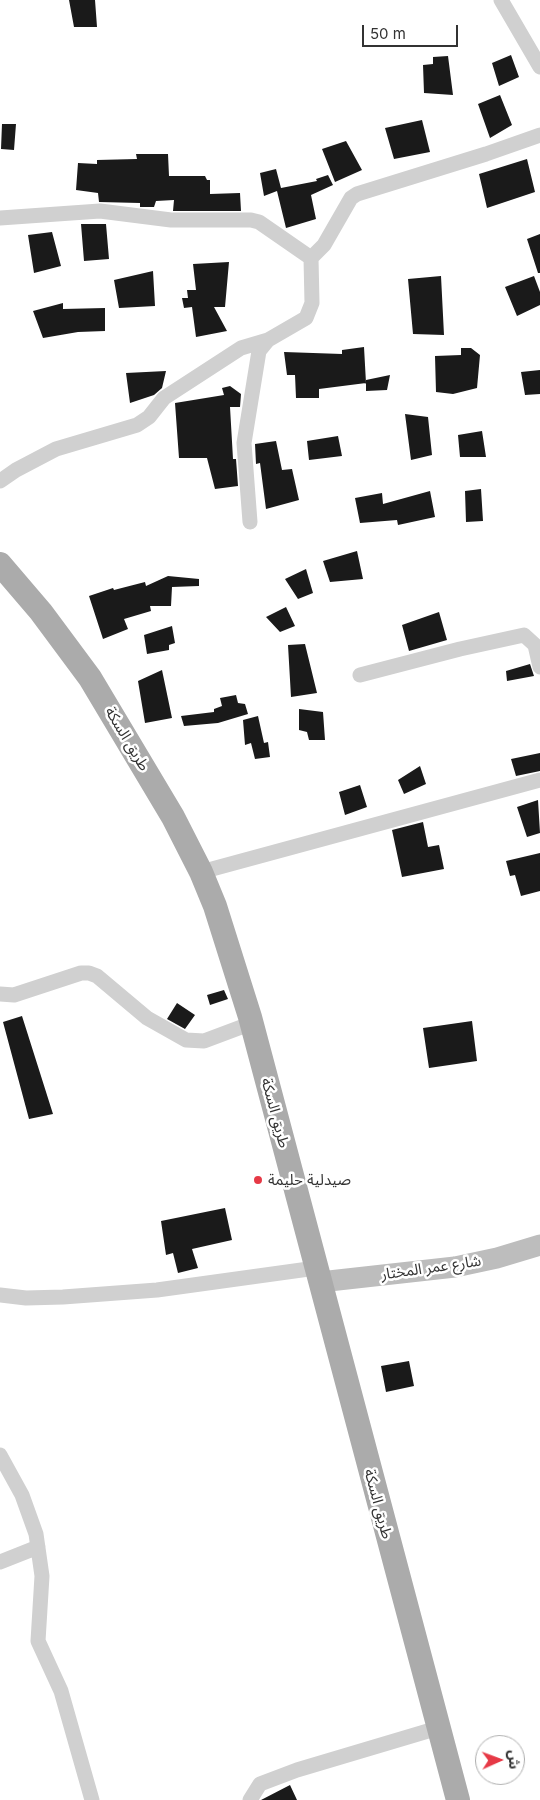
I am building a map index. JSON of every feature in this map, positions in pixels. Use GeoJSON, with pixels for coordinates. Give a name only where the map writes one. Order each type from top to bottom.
{"type":"FeatureCollection","features":[{"type":"Feature","properties":{"kind":"main road","name":"طريق السكة"},"geometry":{"type":"LineString","coordinates":[[0,564],[41,612],[90,678],[169,809],[201,872],[215,906],[252,1024],[458,1800]]}},
{"type":"Feature","properties":{"kind":"street"},"geometry":{"type":"LineString","coordinates":[[501,0],[540,67]]}},
{"type":"Feature","properties":{"kind":"street"},"geometry":{"type":"LineString","coordinates":[[0,481],[16,470],[56,449],[137,425],[149,417],[164,398],[241,348],[268,340],[306,318],[310,311],[313,279],[312,258],[324,245],[340,213],[351,198],[357,194],[486,154],[540,135]]}},
{"type":"Feature","properties":{"kind":"street"},"geometry":{"type":"LineString","coordinates":[[0,218],[100,211],[170,220],[251,220],[259,222],[312,258]]}},
{"type":"Feature","properties":{"kind":"street"},"geometry":{"type":"LineString","coordinates":[[250,522],[244,443],[259,351],[268,340]]}},
{"type":"Feature","properties":{"kind":"street"},"geometry":{"type":"LineString","coordinates":[[360,675],[460,649],[524,635],[535,645],[540,667]]}},
{"type":"Feature","properties":{"kind":"street"},"geometry":{"type":"LineString","coordinates":[[201,872],[540,780]]}},
{"type":"Feature","properties":{"kind":"street"},"geometry":{"type":"LineString","coordinates":[[0,994],[14,996],[81,973],[89,973],[97,976],[147,1018],[186,1040],[204,1041],[252,1024]]}},
{"type":"Feature","properties":{"kind":"street","name":"شارع عمر المختار"},"geometry":{"type":"LineString","coordinates":[[318,1275],[455,1267],[497,1258],[540,1245]]}},
{"type":"Feature","properties":{"kind":"street"},"geometry":{"type":"LineString","coordinates":[[0,1295],[26,1298],[63,1298],[318,1275]]}},
{"type":"Feature","properties":{"kind":"street"},"geometry":{"type":"LineString","coordinates":[[0,1455],[30,1512],[42,1576],[38,1642],[61,1691],[92,1800]]}},
{"type":"Feature","properties":{"kind":"street"},"geometry":{"type":"LineString","coordinates":[[0,1562],[38,1547]]}},
{"type":"Feature","properties":{"kind":"street"},"geometry":{"type":"LineString","coordinates":[[250,1800],[260,1784],[296,1770],[438,1728]]}},
{"type":"Feature","properties":{"kind":"building"},"geometry":{"type":"Polygon","coordinates":[[[69,0],[95,0],[97,27],[74,27],[69,0]]]}},
{"type":"Feature","properties":{"kind":"building"},"geometry":{"type":"Polygon","coordinates":[[[511,55],[519,77],[499,86],[492,63],[511,55]]]}},
{"type":"Feature","properties":{"kind":"building"},"geometry":{"type":"Polygon","coordinates":[[[448,56],[453,95],[424,93],[423,65],[433,64],[433,57],[448,56]]]}},
{"type":"Feature","properties":{"kind":"building"},"geometry":{"type":"Polygon","coordinates":[[[500,95],[512,125],[490,138],[478,104],[500,95]]]}},
{"type":"Feature","properties":{"kind":"building"},"geometry":{"type":"Polygon","coordinates":[[[422,120],[430,152],[394,159],[385,128],[422,120]]]}},
{"type":"Feature","properties":{"kind":"building"},"geometry":{"type":"Polygon","coordinates":[[[2,124],[16,124],[14,150],[1,149],[2,124]]]}},
{"type":"Feature","properties":{"kind":"building"},"geometry":{"type":"Polygon","coordinates":[[[346,141],[362,170],[335,182],[322,149],[346,141]]]}},
{"type":"Feature","properties":{"kind":"building"},"geometry":{"type":"Polygon","coordinates":[[[136,154],[168,154],[169,176],[205,176],[207,180],[210,180],[210,194],[240,193],[241,211],[173,211],[174,200],[156,201],[154,207],[140,207],[140,203],[99,202],[98,193],[76,190],[78,163],[97,164],[97,160],[137,159],[136,154]]]}},
{"type":"Feature","properties":{"kind":"building"},"geometry":{"type":"Polygon","coordinates":[[[527,159],[535,192],[487,208],[479,174],[527,159]]]}},
{"type":"Feature","properties":{"kind":"building"},"geometry":{"type":"Polygon","coordinates":[[[276,169],[281,188],[317,181],[316,179],[328,175],[333,185],[311,195],[316,219],[286,228],[277,191],[264,196],[260,173],[276,169]]]}},
{"type":"Feature","properties":{"kind":"building"},"geometry":{"type":"Polygon","coordinates":[[[81,224],[106,224],[109,259],[84,261],[81,224]]]}},
{"type":"Feature","properties":{"kind":"building"},"geometry":{"type":"Polygon","coordinates":[[[52,232],[61,266],[34,273],[28,235],[52,232]]]}},
{"type":"Feature","properties":{"kind":"building"},"geometry":{"type":"Polygon","coordinates":[[[540,234],[540,273],[538,273],[527,239],[540,234]]]}},
{"type":"Feature","properties":{"kind":"building"},"geometry":{"type":"Polygon","coordinates":[[[229,262],[225,307],[214,307],[227,331],[196,337],[192,307],[184,308],[182,298],[188,298],[187,290],[196,290],[193,264],[229,262]]]}},
{"type":"Feature","properties":{"kind":"building"},"geometry":{"type":"Polygon","coordinates":[[[153,271],[155,306],[119,308],[114,280],[153,271]]]}},
{"type":"Feature","properties":{"kind":"building"},"geometry":{"type":"Polygon","coordinates":[[[441,276],[444,335],[413,334],[408,279],[441,276]]]}},
{"type":"Feature","properties":{"kind":"building"},"geometry":{"type":"Polygon","coordinates":[[[534,276],[540,292],[540,305],[517,316],[505,287],[534,276]]]}},
{"type":"Feature","properties":{"kind":"building"},"geometry":{"type":"Polygon","coordinates":[[[63,303],[63,309],[105,308],[105,331],[78,332],[43,338],[33,311],[63,303]]]}},
{"type":"Feature","properties":{"kind":"building"},"geometry":{"type":"Polygon","coordinates":[[[364,347],[366,383],[319,389],[319,398],[296,398],[295,375],[287,375],[284,352],[342,354],[342,350],[364,347]]]}},
{"type":"Feature","properties":{"kind":"building"},"geometry":{"type":"Polygon","coordinates":[[[461,348],[471,348],[480,355],[477,388],[453,394],[436,392],[435,356],[461,355],[461,348]]]}},
{"type":"Feature","properties":{"kind":"building"},"geometry":{"type":"Polygon","coordinates":[[[540,370],[540,394],[525,395],[521,372],[540,370]]]}},
{"type":"Feature","properties":{"kind":"building"},"geometry":{"type":"Polygon","coordinates":[[[166,371],[162,388],[154,395],[130,403],[126,373],[166,371]]]}},
{"type":"Feature","properties":{"kind":"building"},"geometry":{"type":"Polygon","coordinates":[[[390,375],[387,390],[366,391],[366,380],[390,375]]]}},
{"type":"Feature","properties":{"kind":"building"},"geometry":{"type":"Polygon","coordinates":[[[230,386],[241,394],[240,407],[230,407],[233,459],[236,459],[238,486],[215,489],[207,458],[179,458],[175,403],[224,395],[222,388],[230,386]]]}},
{"type":"Feature","properties":{"kind":"building"},"geometry":{"type":"Polygon","coordinates":[[[405,414],[428,417],[432,455],[411,460],[405,414]]]}},
{"type":"Feature","properties":{"kind":"building"},"geometry":{"type":"Polygon","coordinates":[[[482,431],[486,457],[460,457],[458,435],[482,431]]]}},
{"type":"Feature","properties":{"kind":"building"},"geometry":{"type":"Polygon","coordinates":[[[338,436],[342,456],[309,460],[307,441],[338,436]]]}},
{"type":"Feature","properties":{"kind":"building"},"geometry":{"type":"Polygon","coordinates":[[[276,441],[282,470],[292,469],[299,500],[266,509],[260,463],[256,464],[255,444],[276,441]]]}},
{"type":"Feature","properties":{"kind":"building"},"geometry":{"type":"Polygon","coordinates":[[[481,489],[483,521],[466,522],[465,491],[481,489]]]}},
{"type":"Feature","properties":{"kind":"building"},"geometry":{"type":"Polygon","coordinates":[[[430,491],[435,517],[398,525],[397,520],[360,523],[355,498],[382,493],[383,504],[430,491]]]}},
{"type":"Feature","properties":{"kind":"building"},"geometry":{"type":"Polygon","coordinates":[[[357,551],[363,579],[330,582],[323,561],[357,551]]]}},
{"type":"Feature","properties":{"kind":"building"},"geometry":{"type":"Polygon","coordinates":[[[306,569],[313,593],[298,599],[285,579],[306,569]]]}},
{"type":"Feature","properties":{"kind":"building"},"geometry":{"type":"Polygon","coordinates":[[[168,576],[199,579],[199,586],[172,587],[171,606],[150,606],[151,611],[124,619],[128,629],[103,639],[89,596],[113,588],[114,590],[145,582],[146,586],[168,576]]]}},
{"type":"Feature","properties":{"kind":"building"},"geometry":{"type":"Polygon","coordinates":[[[286,607],[295,626],[280,632],[266,617],[286,607]]]}},
{"type":"Feature","properties":{"kind":"building"},"geometry":{"type":"Polygon","coordinates":[[[439,612],[447,640],[409,651],[402,625],[439,612]]]}},
{"type":"Feature","properties":{"kind":"building"},"geometry":{"type":"Polygon","coordinates":[[[172,626],[175,643],[169,645],[169,650],[147,654],[144,635],[172,626]]]}},
{"type":"Feature","properties":{"kind":"building"},"geometry":{"type":"Polygon","coordinates":[[[305,644],[317,693],[291,697],[288,645],[305,644]]]}},
{"type":"Feature","properties":{"kind":"building"},"geometry":{"type":"Polygon","coordinates":[[[530,664],[534,676],[507,681],[506,671],[530,664]]]}},
{"type":"Feature","properties":{"kind":"building"},"geometry":{"type":"Polygon","coordinates":[[[162,670],[172,718],[145,723],[138,681],[162,670]]]}},
{"type":"Feature","properties":{"kind":"building"},"geometry":{"type":"Polygon","coordinates":[[[236,695],[238,703],[245,704],[248,714],[218,723],[184,726],[181,716],[214,712],[214,709],[222,706],[220,698],[236,695]]]}},
{"type":"Feature","properties":{"kind":"building"},"geometry":{"type":"Polygon","coordinates":[[[299,709],[323,712],[325,740],[309,740],[307,732],[299,730],[299,709]]]}},
{"type":"Feature","properties":{"kind":"building"},"geometry":{"type":"Polygon","coordinates":[[[258,716],[264,743],[268,742],[270,757],[255,759],[251,743],[245,745],[243,720],[258,716]]]}},
{"type":"Feature","properties":{"kind":"building"},"geometry":{"type":"Polygon","coordinates":[[[540,753],[540,771],[516,776],[511,759],[540,753]]]}},
{"type":"Feature","properties":{"kind":"building"},"geometry":{"type":"Polygon","coordinates":[[[420,766],[426,784],[404,794],[398,780],[420,766]]]}},
{"type":"Feature","properties":{"kind":"building"},"geometry":{"type":"Polygon","coordinates":[[[360,785],[367,807],[345,815],[339,792],[360,785]]]}},
{"type":"Feature","properties":{"kind":"building"},"geometry":{"type":"Polygon","coordinates":[[[538,800],[540,833],[527,837],[517,807],[538,800]]]}},
{"type":"Feature","properties":{"kind":"building"},"geometry":{"type":"Polygon","coordinates":[[[423,822],[428,847],[439,845],[444,869],[402,877],[392,830],[423,822]]]}},
{"type":"Feature","properties":{"kind":"building"},"geometry":{"type":"Polygon","coordinates":[[[540,853],[540,891],[521,896],[515,875],[510,876],[506,861],[540,853]]]}},
{"type":"Feature","properties":{"kind":"building"},"geometry":{"type":"Polygon","coordinates":[[[224,990],[228,999],[210,1005],[207,995],[224,990]]]}},
{"type":"Feature","properties":{"kind":"building"},"geometry":{"type":"Polygon","coordinates":[[[177,1003],[195,1015],[185,1029],[167,1019],[177,1003]]]}},
{"type":"Feature","properties":{"kind":"building"},"geometry":{"type":"Polygon","coordinates":[[[22,1016],[53,1114],[29,1119],[3,1022],[22,1016]]]}},
{"type":"Feature","properties":{"kind":"building"},"geometry":{"type":"Polygon","coordinates":[[[472,1021],[477,1061],[429,1068],[423,1028],[472,1021]]]}},
{"type":"Feature","properties":{"kind":"building"},"geometry":{"type":"Polygon","coordinates":[[[225,1208],[232,1240],[192,1249],[198,1268],[178,1273],[173,1253],[166,1255],[161,1221],[225,1208]]]}},
{"type":"Feature","properties":{"kind":"building"},"geometry":{"type":"Polygon","coordinates":[[[409,1361],[414,1386],[386,1392],[381,1366],[409,1361]]]}},
{"type":"Feature","properties":{"kind":"building"},"geometry":{"type":"Polygon","coordinates":[[[290,1785],[297,1800],[261,1800],[290,1785]]]}},
{"type":"Feature","properties":{"kind":"place","name":"صيدلية حليمة"},"geometry":{"type":"Point","coordinates":[258,1180]}}]}
